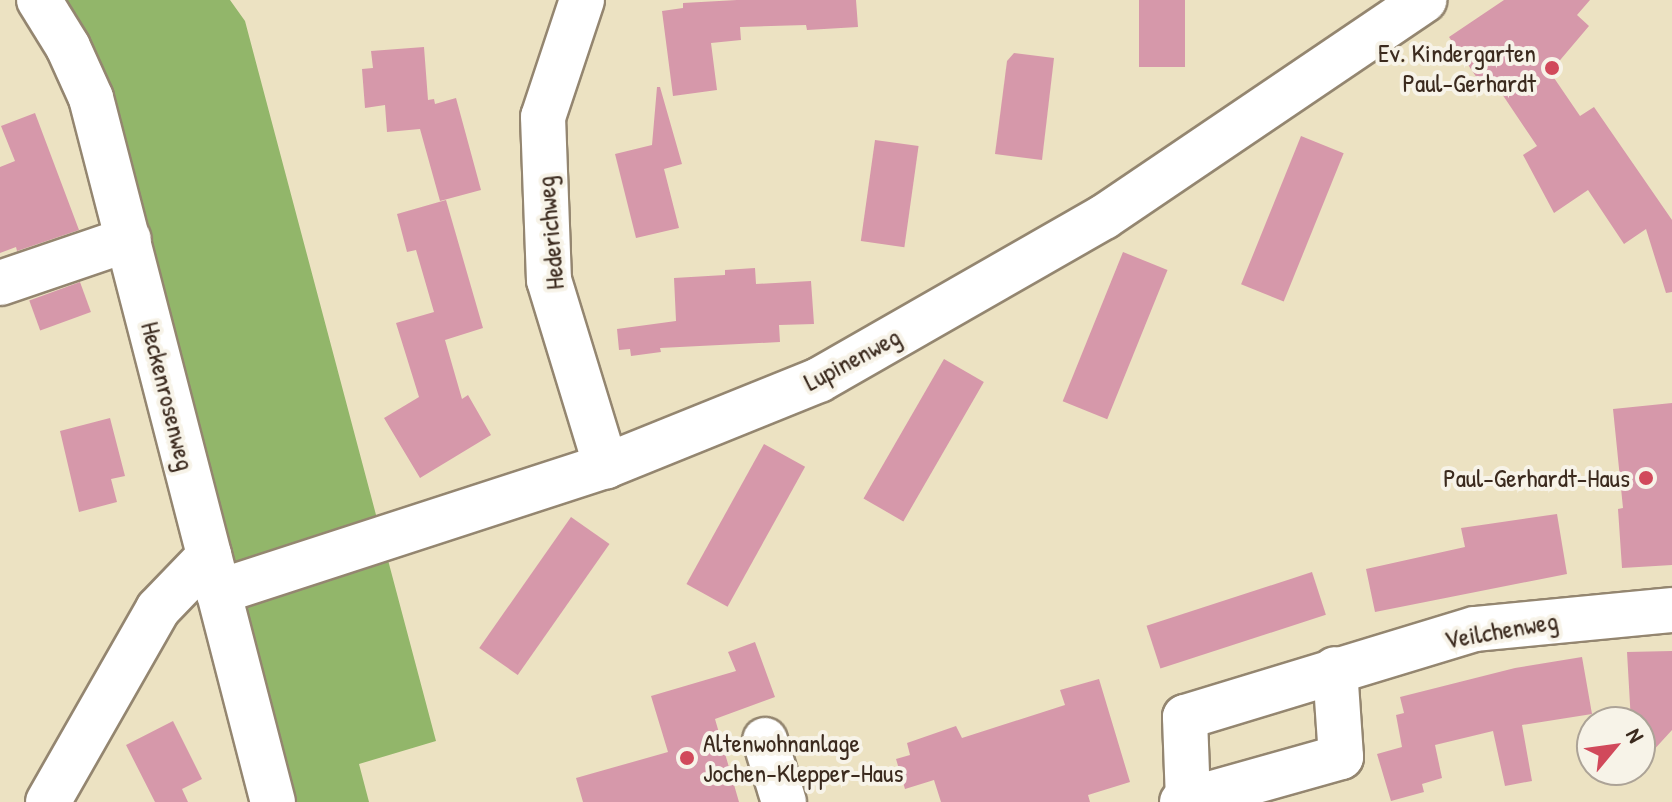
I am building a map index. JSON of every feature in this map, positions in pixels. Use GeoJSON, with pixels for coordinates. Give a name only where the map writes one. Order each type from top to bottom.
{"type":"FeatureCollection","features":[{"type":"Feature","properties":{"kind":"street","name":"Heckenrosenweg"},"geometry":{"type":"LineString","coordinates":[[39,0],[68,47],[91,98],[273,802]]}},
{"type":"Feature","properties":{"kind":"street","name":"Hederichweg"},"geometry":{"type":"LineString","coordinates":[[582,0],[543,117],[549,280],[606,466]]}},
{"type":"Feature","properties":{"kind":"street","name":"Lupinenweg"},"geometry":{"type":"LineString","coordinates":[[214,574],[606,466],[819,380],[1104,217],[1424,0]]}},
{"type":"Feature","properties":{"kind":"street"},"geometry":{"type":"LineString","coordinates":[[0,283],[129,239]]}},
{"type":"Feature","properties":{"kind":"street"},"geometry":{"type":"LineString","coordinates":[[48,802],[158,609],[214,574]]}},
{"type":"Feature","properties":{"kind":"street","name":"Veilchenweg"},"geometry":{"type":"LineString","coordinates":[[1335,669],[1341,757],[1185,801],[1185,717],[1335,669],[1475,629],[1672,610]]}},
{"type":"Feature","properties":{"kind":"street"},"geometry":{"type":"LineString","coordinates":[[765,740],[784,802]]}},
{"type":"Feature","properties":{"kind":"green space"},"geometry":{"type":"Polygon","coordinates":[[[40,0],[230,0],[245,21],[436,741],[359,764],[369,802],[287,802],[40,0]]]}},
{"type":"Feature","properties":{"kind":"building"},"geometry":{"type":"Polygon","coordinates":[[[856,0],[858,27],[807,30],[806,25],[740,27],[741,40],[711,43],[717,90],[673,96],[662,11],[683,8],[683,3],[856,0]]]}},
{"type":"Feature","properties":{"kind":"building"},"geometry":{"type":"Polygon","coordinates":[[[1139,0],[1185,0],[1185,67],[1139,67],[1139,0]]]}},
{"type":"Feature","properties":{"kind":"building"},"geometry":{"type":"Polygon","coordinates":[[[1504,0],[1590,0],[1577,15],[1589,26],[1550,72],[1580,116],[1594,107],[1672,220],[1672,292],[1666,293],[1646,229],[1624,244],[1588,190],[1554,213],[1523,155],[1537,146],[1498,88],[1488,94],[1449,37],[1504,0]]]}},
{"type":"Feature","properties":{"kind":"building"},"geometry":{"type":"Polygon","coordinates":[[[424,47],[428,100],[434,99],[435,104],[456,98],[481,190],[440,201],[420,129],[387,132],[385,105],[365,108],[362,69],[373,68],[371,51],[424,47]]]}},
{"type":"Feature","properties":{"kind":"building"},"geometry":{"type":"Polygon","coordinates":[[[1014,53],[1054,58],[1042,160],[995,154],[1007,61],[1014,53]]]}},
{"type":"Feature","properties":{"kind":"building"},"geometry":{"type":"Polygon","coordinates":[[[657,87],[660,87],[682,164],[664,169],[679,228],[636,238],[615,154],[652,145],[657,87]]]}},
{"type":"Feature","properties":{"kind":"building"},"geometry":{"type":"Polygon","coordinates":[[[35,113],[79,230],[17,251],[16,247],[0,253],[0,167],[15,161],[1,126],[35,113]]]}},
{"type":"Feature","properties":{"kind":"building"},"geometry":{"type":"Polygon","coordinates":[[[1301,136],[1344,153],[1284,302],[1241,284],[1301,136]]]}},
{"type":"Feature","properties":{"kind":"building"},"geometry":{"type":"Polygon","coordinates":[[[875,140],[919,146],[904,247],[861,241],[875,140]]]}},
{"type":"Feature","properties":{"kind":"building"},"geometry":{"type":"Polygon","coordinates":[[[446,200],[483,328],[445,340],[462,399],[468,395],[491,435],[420,478],[384,418],[419,397],[396,323],[434,312],[416,250],[407,252],[397,214],[446,200]]]}},
{"type":"Feature","properties":{"kind":"building"},"geometry":{"type":"Polygon","coordinates":[[[1123,252],[1168,270],[1107,419],[1063,401],[1123,252]]]}},
{"type":"Feature","properties":{"kind":"building"},"geometry":{"type":"Polygon","coordinates":[[[755,268],[756,284],[811,281],[814,324],[779,325],[780,342],[660,348],[661,352],[631,356],[630,349],[619,350],[617,329],[676,321],[674,278],[725,275],[725,270],[755,268]]]}},
{"type":"Feature","properties":{"kind":"building"},"geometry":{"type":"Polygon","coordinates":[[[80,282],[91,312],[40,331],[29,300],[80,282]]]}},
{"type":"Feature","properties":{"kind":"building"},"geometry":{"type":"Polygon","coordinates":[[[944,359],[984,382],[903,521],[864,498],[944,359]]]}},
{"type":"Feature","properties":{"kind":"building","name":"Paul-Gerhardt-Haus"},"geometry":{"type":"Polygon","coordinates":[[[1672,403],[1672,565],[1622,568],[1618,509],[1623,508],[1613,409],[1672,403]]]}},
{"type":"Feature","properties":{"kind":"building"},"geometry":{"type":"Polygon","coordinates":[[[110,418],[125,476],[111,479],[117,502],[79,512],[60,431],[110,418]]]}},
{"type":"Feature","properties":{"kind":"building"},"geometry":{"type":"Polygon","coordinates":[[[764,444],[805,467],[728,607],[686,584],[764,444]]]}},
{"type":"Feature","properties":{"kind":"building"},"geometry":{"type":"Polygon","coordinates":[[[1557,514],[1567,574],[1375,612],[1366,569],[1465,547],[1461,528],[1557,514]]]}},
{"type":"Feature","properties":{"kind":"building"},"geometry":{"type":"Polygon","coordinates":[[[571,517],[610,544],[518,675],[479,648],[571,517]]]}},
{"type":"Feature","properties":{"kind":"building"},"geometry":{"type":"Polygon","coordinates":[[[1312,572],[1326,615],[1160,669],[1147,626],[1312,572]]]}},
{"type":"Feature","properties":{"kind":"building"},"geometry":{"type":"Polygon","coordinates":[[[755,642],[775,697],[715,719],[739,802],[583,802],[576,778],[668,752],[651,696],[736,671],[728,652],[755,642]]]}},
{"type":"Feature","properties":{"kind":"building"},"geometry":{"type":"Polygon","coordinates":[[[1672,651],[1672,730],[1656,748],[1656,706],[1630,706],[1627,652],[1672,651]]]}},
{"type":"Feature","properties":{"kind":"building"},"geometry":{"type":"Polygon","coordinates":[[[1582,657],[1591,706],[1576,706],[1576,717],[1522,725],[1532,781],[1505,786],[1493,731],[1435,745],[1442,778],[1422,784],[1424,792],[1391,801],[1377,754],[1402,747],[1396,715],[1404,713],[1400,697],[1515,668],[1582,657]]]}},
{"type":"Feature","properties":{"kind":"building"},"geometry":{"type":"Polygon","coordinates":[[[1099,679],[1130,782],[1088,795],[1090,802],[941,802],[934,780],[905,789],[896,759],[910,755],[907,743],[956,726],[962,738],[1065,705],[1060,690],[1099,679]]]}},
{"type":"Feature","properties":{"kind":"building"},"geometry":{"type":"Polygon","coordinates":[[[173,721],[202,779],[182,789],[188,802],[155,802],[126,745],[173,721]]]}},
{"type":"Feature","properties":{"kind":"place","name":"Ev. Kindergarten Paul-Gerhardt"},"geometry":{"type":"Point","coordinates":[1552,68]}},
{"type":"Feature","properties":{"kind":"place","name":"Paul-Gerhardt-Haus"},"geometry":{"type":"Point","coordinates":[1646,478]}},
{"type":"Feature","properties":{"kind":"place","name":"Altenwohnanlage Jochen-Klepper-Haus"},"geometry":{"type":"Point","coordinates":[687,758]}}]}
